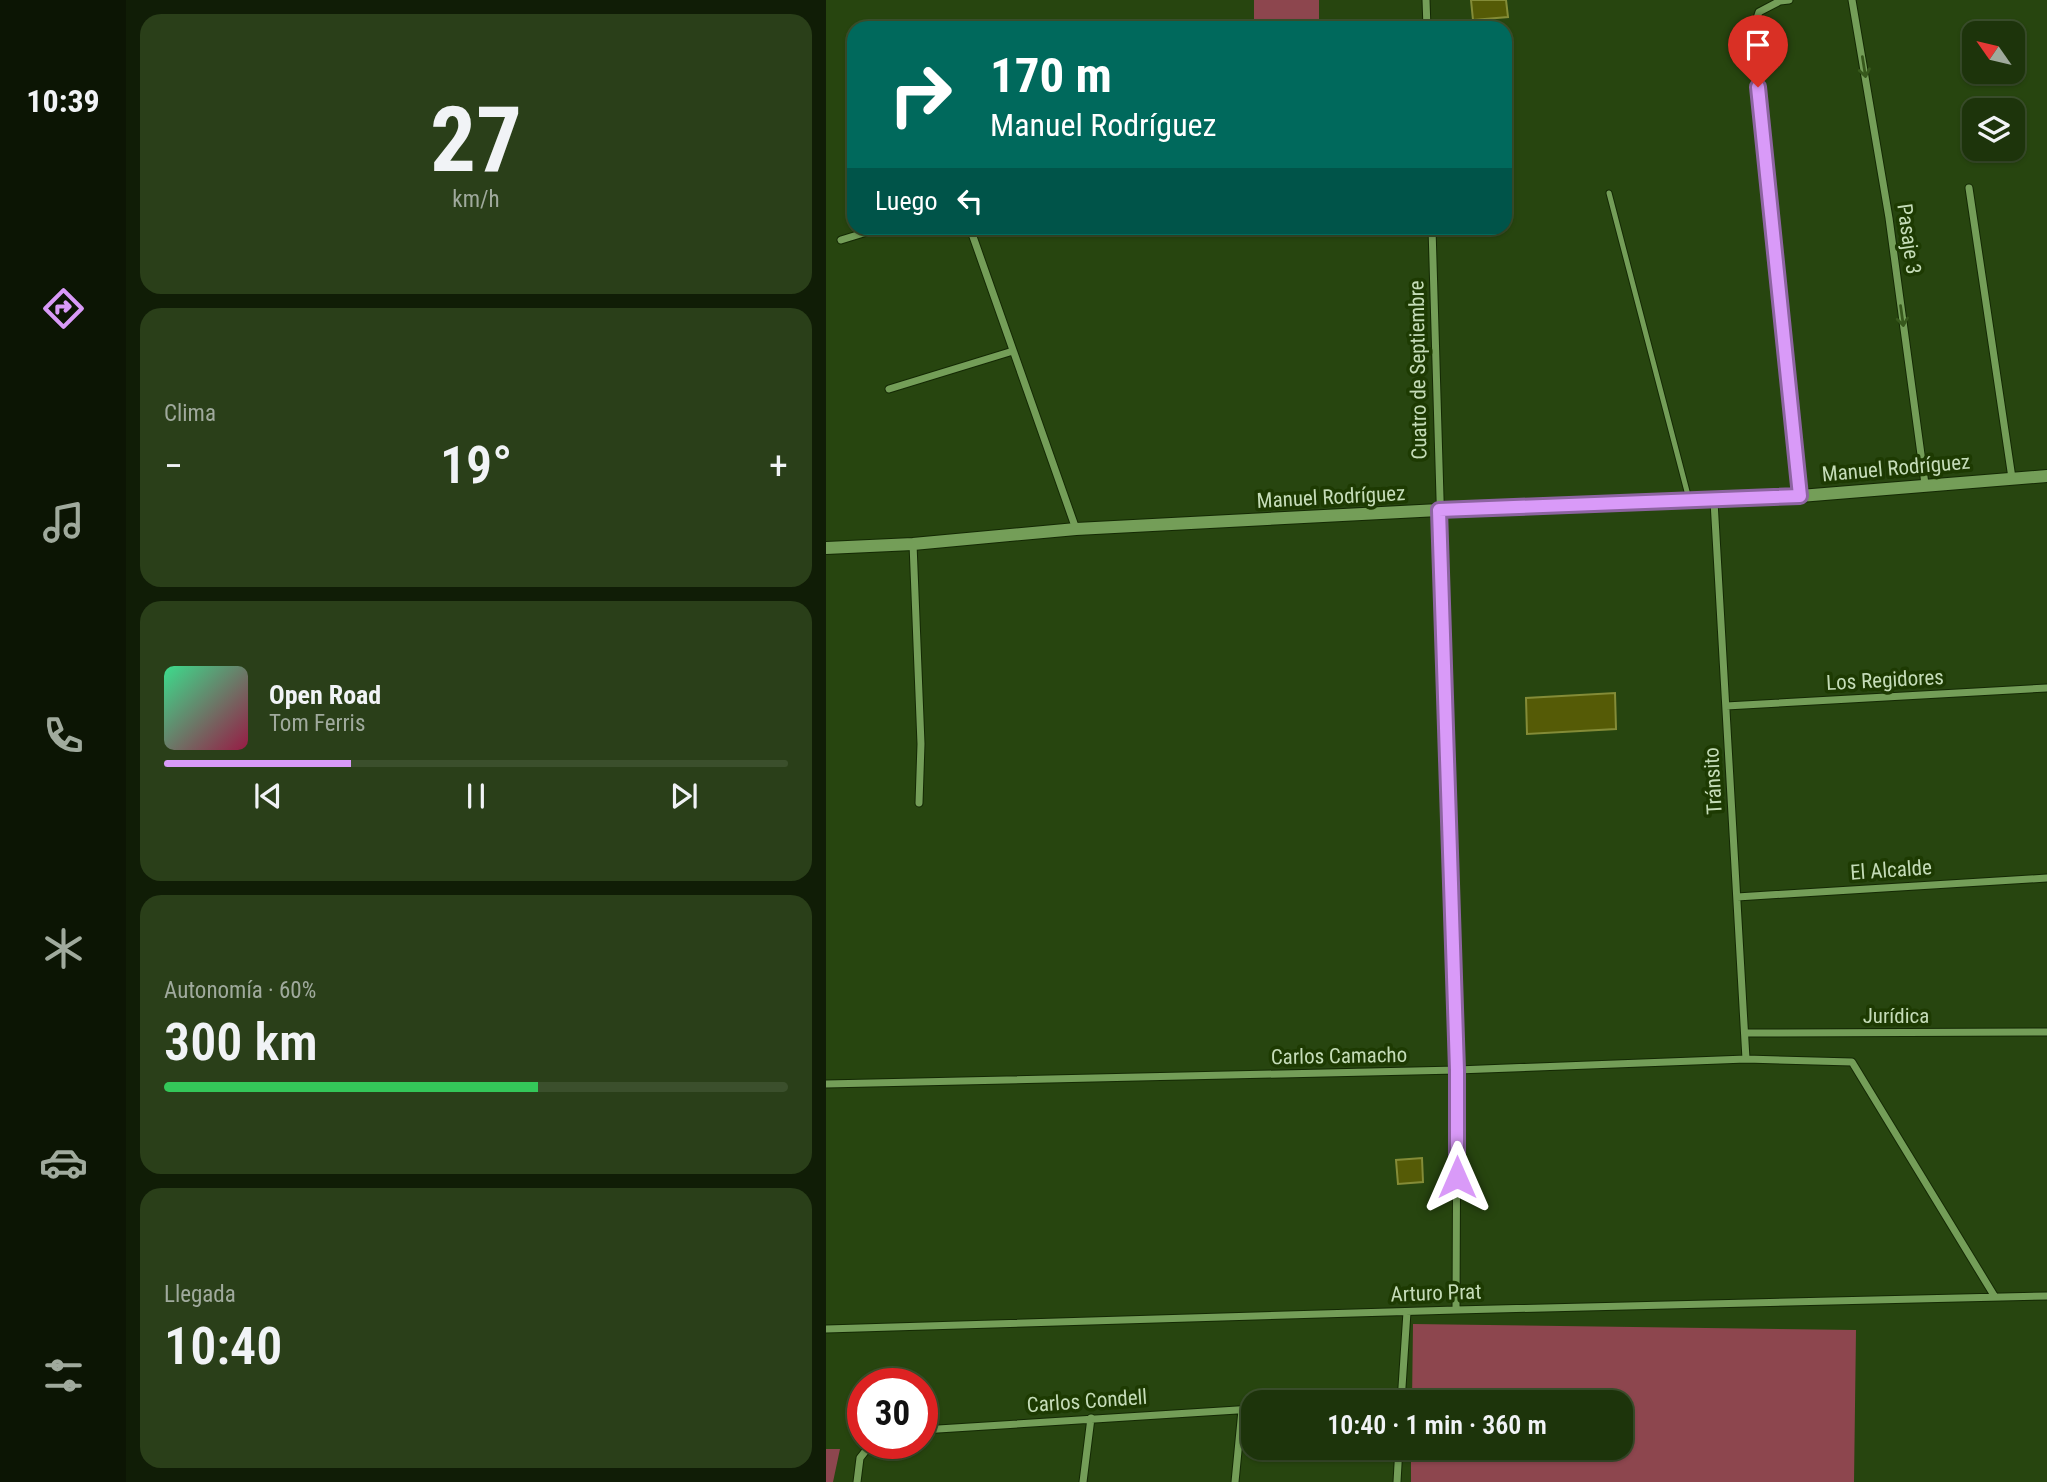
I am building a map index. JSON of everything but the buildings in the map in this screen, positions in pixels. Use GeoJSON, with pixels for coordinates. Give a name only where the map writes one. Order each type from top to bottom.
{"type":"FeatureCollection","features":[{"type":"Feature","properties":{"kind":"street"},"geometry":{"type":"LineString","coordinates":[[1426,0],[1427,21]]}},
{"type":"Feature","properties":{"kind":"street"},"geometry":{"type":"LineString","coordinates":[[1789,0],[1780,1],[1759,12],[1752,33],[1800,496]]}},
{"type":"Feature","properties":{"kind":"street","name":"Pasaje 3"},"geometry":{"type":"LineString","coordinates":[[1853,0],[1889,218],[1925,484]]}},
{"type":"Feature","properties":{"kind":"street"},"geometry":{"type":"LineString","coordinates":[[1969,188],[2012,478]]}},
{"type":"Feature","properties":{"kind":"street"},"geometry":{"type":"LineString","coordinates":[[841,240],[857,235]]}},
{"type":"Feature","properties":{"kind":"street"},"geometry":{"type":"LineString","coordinates":[[972,235],[1076,529]]}},
{"type":"Feature","properties":{"kind":"street","name":"Cuatro de Septiembre"},"geometry":{"type":"LineString","coordinates":[[1432,235],[1457,1070],[1457,1310]]}},
{"type":"Feature","properties":{"kind":"street"},"geometry":{"type":"LineString","coordinates":[[889,389],[1013,351]]}},
{"type":"Feature","properties":{"kind":"street","name":"Manuel Rodríguez"},"geometry":{"type":"LineString","coordinates":[[826,548],[913,544],[1076,529],[1439,510],[1800,496],[2047,476]]}},
{"type":"Feature","properties":{"kind":"street","name":"Tránsito"},"geometry":{"type":"LineString","coordinates":[[1714,501],[1746,1059]]}},
{"type":"Feature","properties":{"kind":"street"},"geometry":{"type":"LineString","coordinates":[[913,544],[921,744],[919,803]]}},
{"type":"Feature","properties":{"kind":"street","name":"Los Regidores"},"geometry":{"type":"LineString","coordinates":[[1726,706],[2047,688]]}},
{"type":"Feature","properties":{"kind":"street","name":"El Alcalde"},"geometry":{"type":"LineString","coordinates":[[1737,897],[2047,878]]}},
{"type":"Feature","properties":{"kind":"street","name":"Jurídica"},"geometry":{"type":"LineString","coordinates":[[1745,1033],[2047,1032]]}},
{"type":"Feature","properties":{"kind":"street","name":"Carlos Camacho"},"geometry":{"type":"LineString","coordinates":[[826,1084],[1457,1070],[1746,1059],[1852,1062],[1995,1297]]}},
{"type":"Feature","properties":{"kind":"street","name":"Arturo Prat"},"geometry":{"type":"LineString","coordinates":[[826,1329],[2047,1296]]}},
{"type":"Feature","properties":{"kind":"street"},"geometry":{"type":"LineString","coordinates":[[1402,1390],[1407,1312]]}},
{"type":"Feature","properties":{"kind":"street","name":"Carlos Condell"},"geometry":{"type":"LineString","coordinates":[[938,1429],[1241,1410]]}},
{"type":"Feature","properties":{"kind":"street"},"geometry":{"type":"LineString","coordinates":[[1083,1482],[1091,1418]]}},
{"type":"Feature","properties":{"kind":"street"},"geometry":{"type":"LineString","coordinates":[[1236,1482],[1241,1422]]}},
{"type":"Feature","properties":{"kind":"street"},"geometry":{"type":"LineString","coordinates":[[857,1482],[860,1459]]}},
{"type":"Feature","properties":{"kind":"street"},"geometry":{"type":"LineString","coordinates":[[1397,1482],[1398,1460]]}},
{"type":"Feature","properties":{"kind":"lane"},"geometry":{"type":"LineString","coordinates":[[1609,193],[1689,502]]}},
{"type":"Feature","properties":{"kind":"shaded area"},"geometry":{"type":"Polygon","coordinates":[[[1254,0],[1319,0],[1319,21],[1254,21],[1254,0]]]}},
{"type":"Feature","properties":{"kind":"shaded area"},"geometry":{"type":"Polygon","coordinates":[[[1413,1324],[1856,1330],[1854,1482],[1411,1482],[1411,1460],[1633,1460],[1633,1390],[1412,1390],[1413,1324]]]}},
{"type":"Feature","properties":{"kind":"shaded area"},"geometry":{"type":"Polygon","coordinates":[[[826,1449],[840,1449],[833,1482],[826,1482],[826,1449]]]}},
{"type":"Feature","properties":{"kind":"route"},"geometry":{"type":"LineString","coordinates":[[1457,1177],[1457,1070],[1439,510],[1800,496],[1758,87]]}}]}
